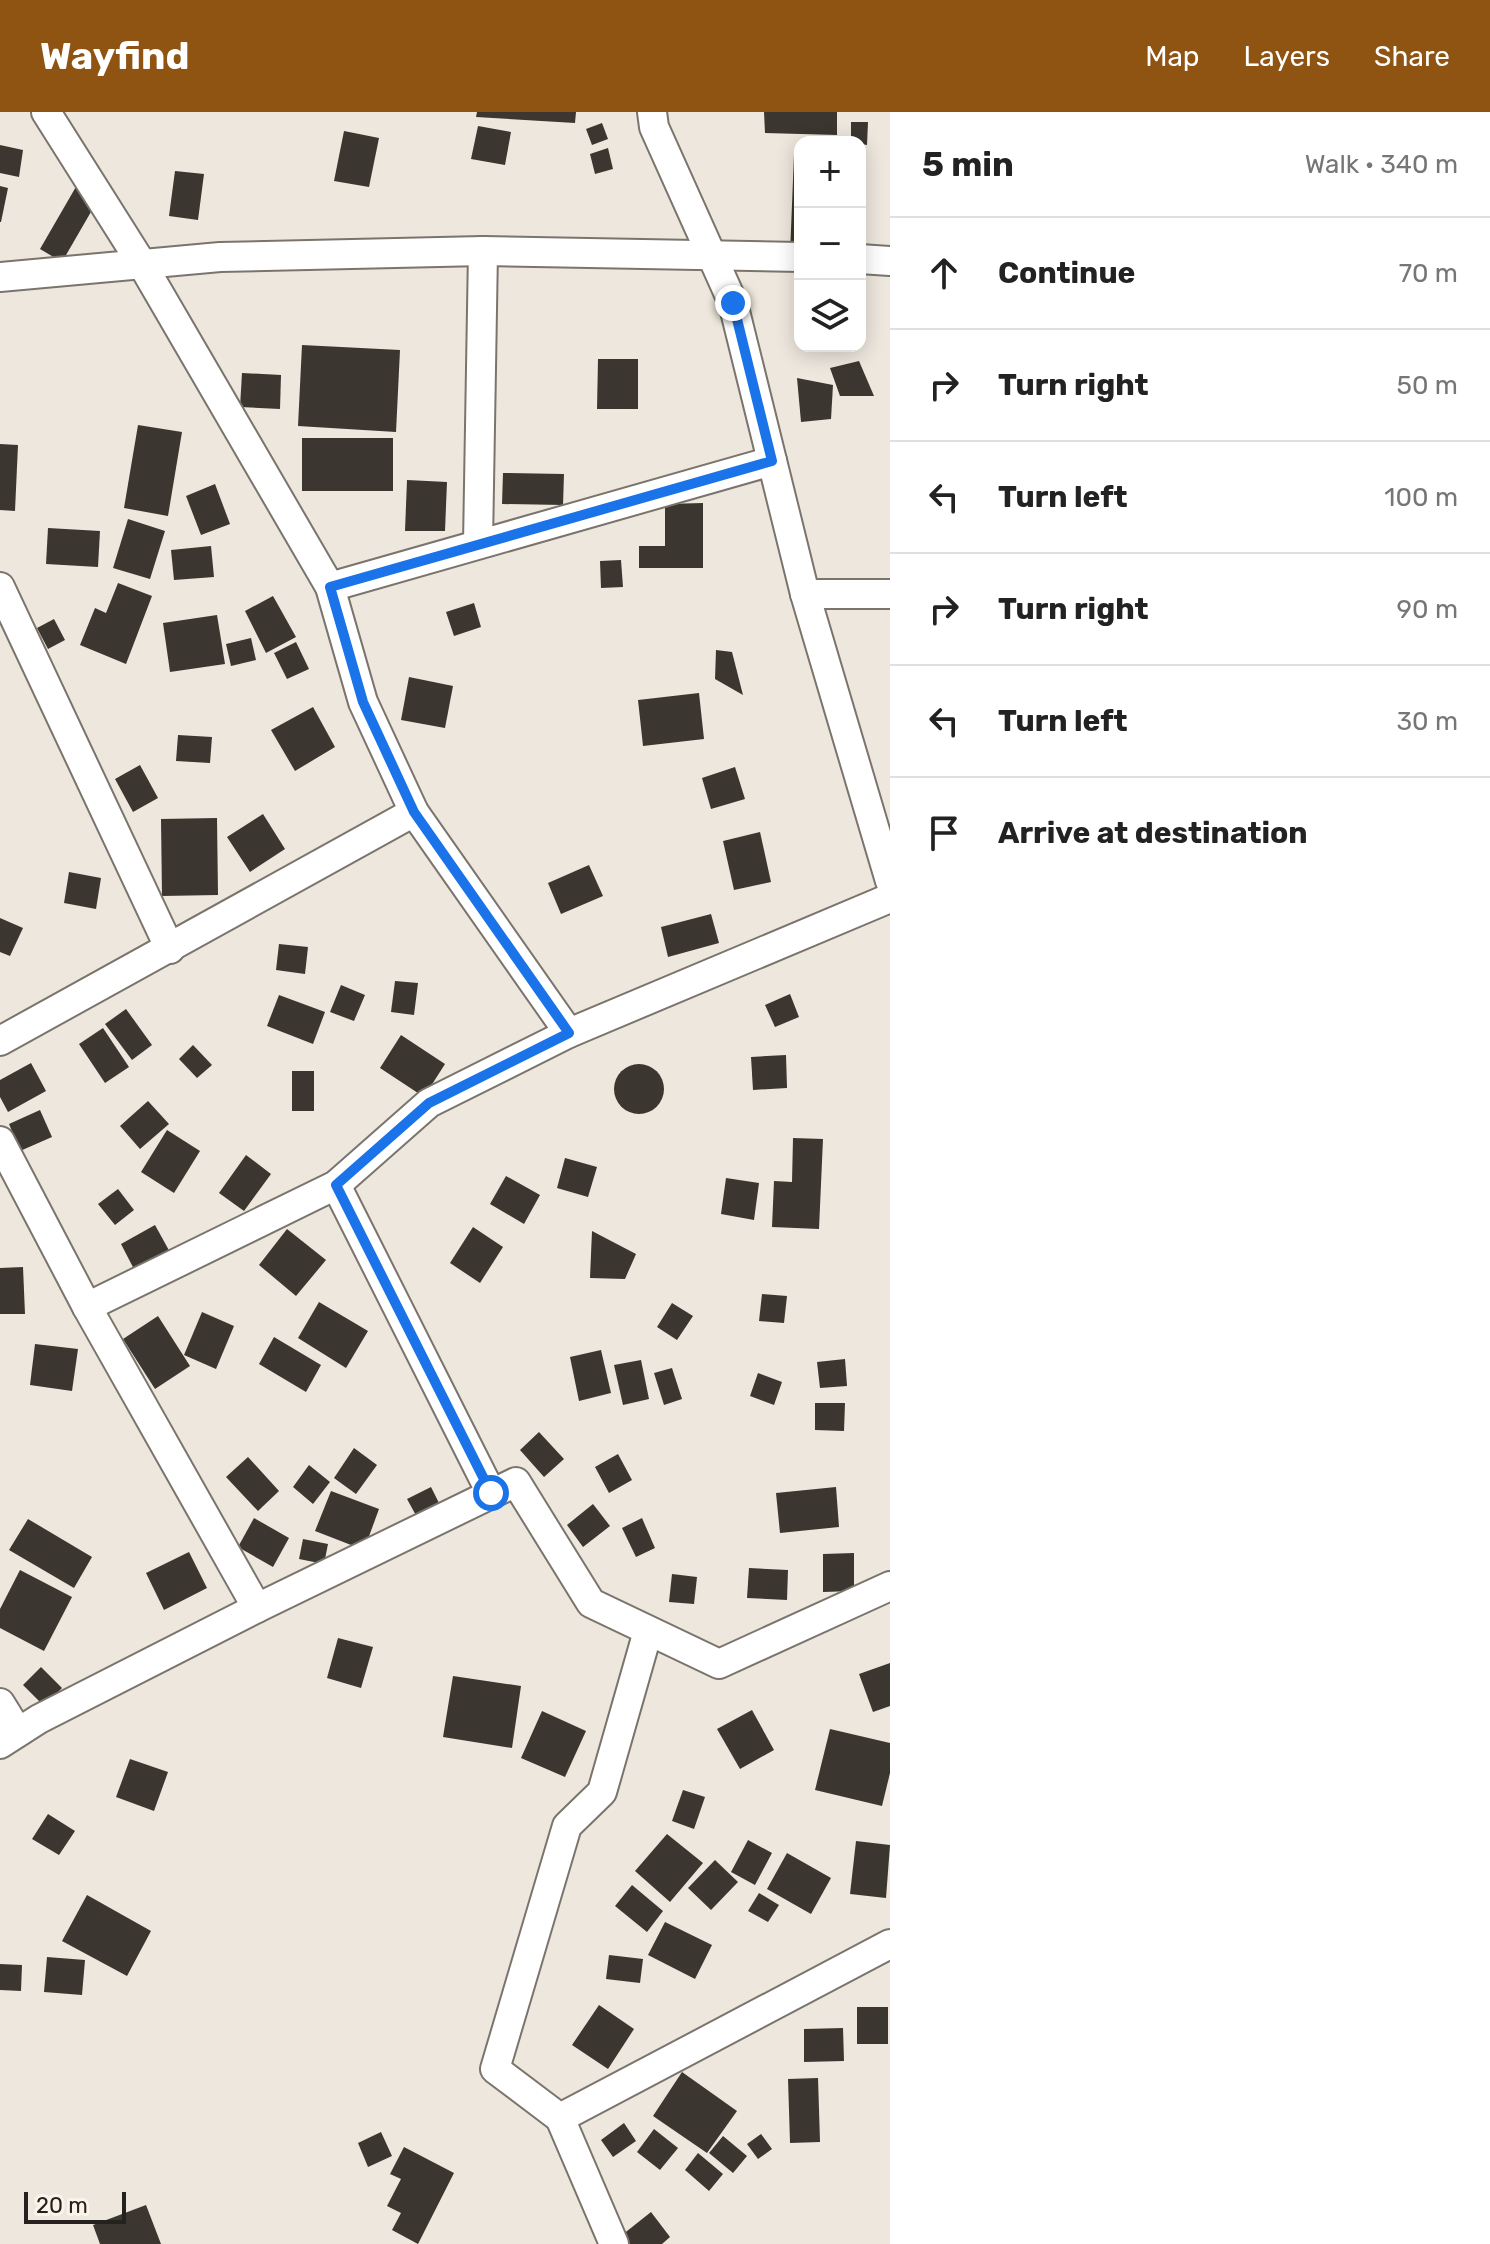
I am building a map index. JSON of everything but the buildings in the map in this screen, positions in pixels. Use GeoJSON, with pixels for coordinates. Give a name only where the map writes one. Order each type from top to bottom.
{"type":"FeatureCollection","features":[{"type":"Feature","properties":{"kind":"street"},"geometry":{"type":"LineString","coordinates":[[46,112],[142,264],[330,587],[363,702],[414,812],[569,1033]]}},
{"type":"Feature","properties":{"kind":"street"},"geometry":{"type":"LineString","coordinates":[[652,112],[654,127],[733,303],[805,594],[890,881]]}},
{"type":"Feature","properties":{"kind":"street"},"geometry":{"type":"LineString","coordinates":[[478,544],[483,251]]}},
{"type":"Feature","properties":{"kind":"street"},"geometry":{"type":"LineString","coordinates":[[0,277],[220,257],[483,251],[794,257]]}},
{"type":"Feature","properties":{"kind":"street"},"geometry":{"type":"LineString","coordinates":[[866,259],[890,261]]}},
{"type":"Feature","properties":{"kind":"street"},"geometry":{"type":"LineString","coordinates":[[330,587],[772,461]]}},
{"type":"Feature","properties":{"kind":"street"},"geometry":{"type":"LineString","coordinates":[[0,587],[170,949]]}},
{"type":"Feature","properties":{"kind":"street"},"geometry":{"type":"LineString","coordinates":[[805,594],[890,594]]}},
{"type":"Feature","properties":{"kind":"street"},"geometry":{"type":"LineString","coordinates":[[0,1041],[414,812]]}},
{"type":"Feature","properties":{"kind":"street"},"geometry":{"type":"LineString","coordinates":[[87,1307],[336,1185],[429,1103],[569,1033],[890,898]]}},
{"type":"Feature","properties":{"kind":"street"},"geometry":{"type":"LineString","coordinates":[[0,1141],[87,1307],[257,1608]]}},
{"type":"Feature","properties":{"kind":"street"},"geometry":{"type":"LineString","coordinates":[[336,1185],[491,1493]]}},
{"type":"Feature","properties":{"kind":"street"},"geometry":{"type":"LineString","coordinates":[[0,1703],[9,1738],[257,1608],[516,1482],[591,1603],[719,1664],[890,1586]]}},
{"type":"Feature","properties":{"kind":"street"},"geometry":{"type":"LineString","coordinates":[[614,2244],[560,2118],[495,2069],[567,1826],[602,1792],[648,1631]]}},
{"type":"Feature","properties":{"kind":"street"},"geometry":{"type":"LineString","coordinates":[[560,2118],[890,1944]]}},
{"type":"Feature","properties":{"kind":"route"},"geometry":{"type":"LineString","coordinates":[[491,1493],[336,1185],[429,1103],[569,1033],[414,812],[363,702],[330,587],[772,461],[733,303]]}}]}
